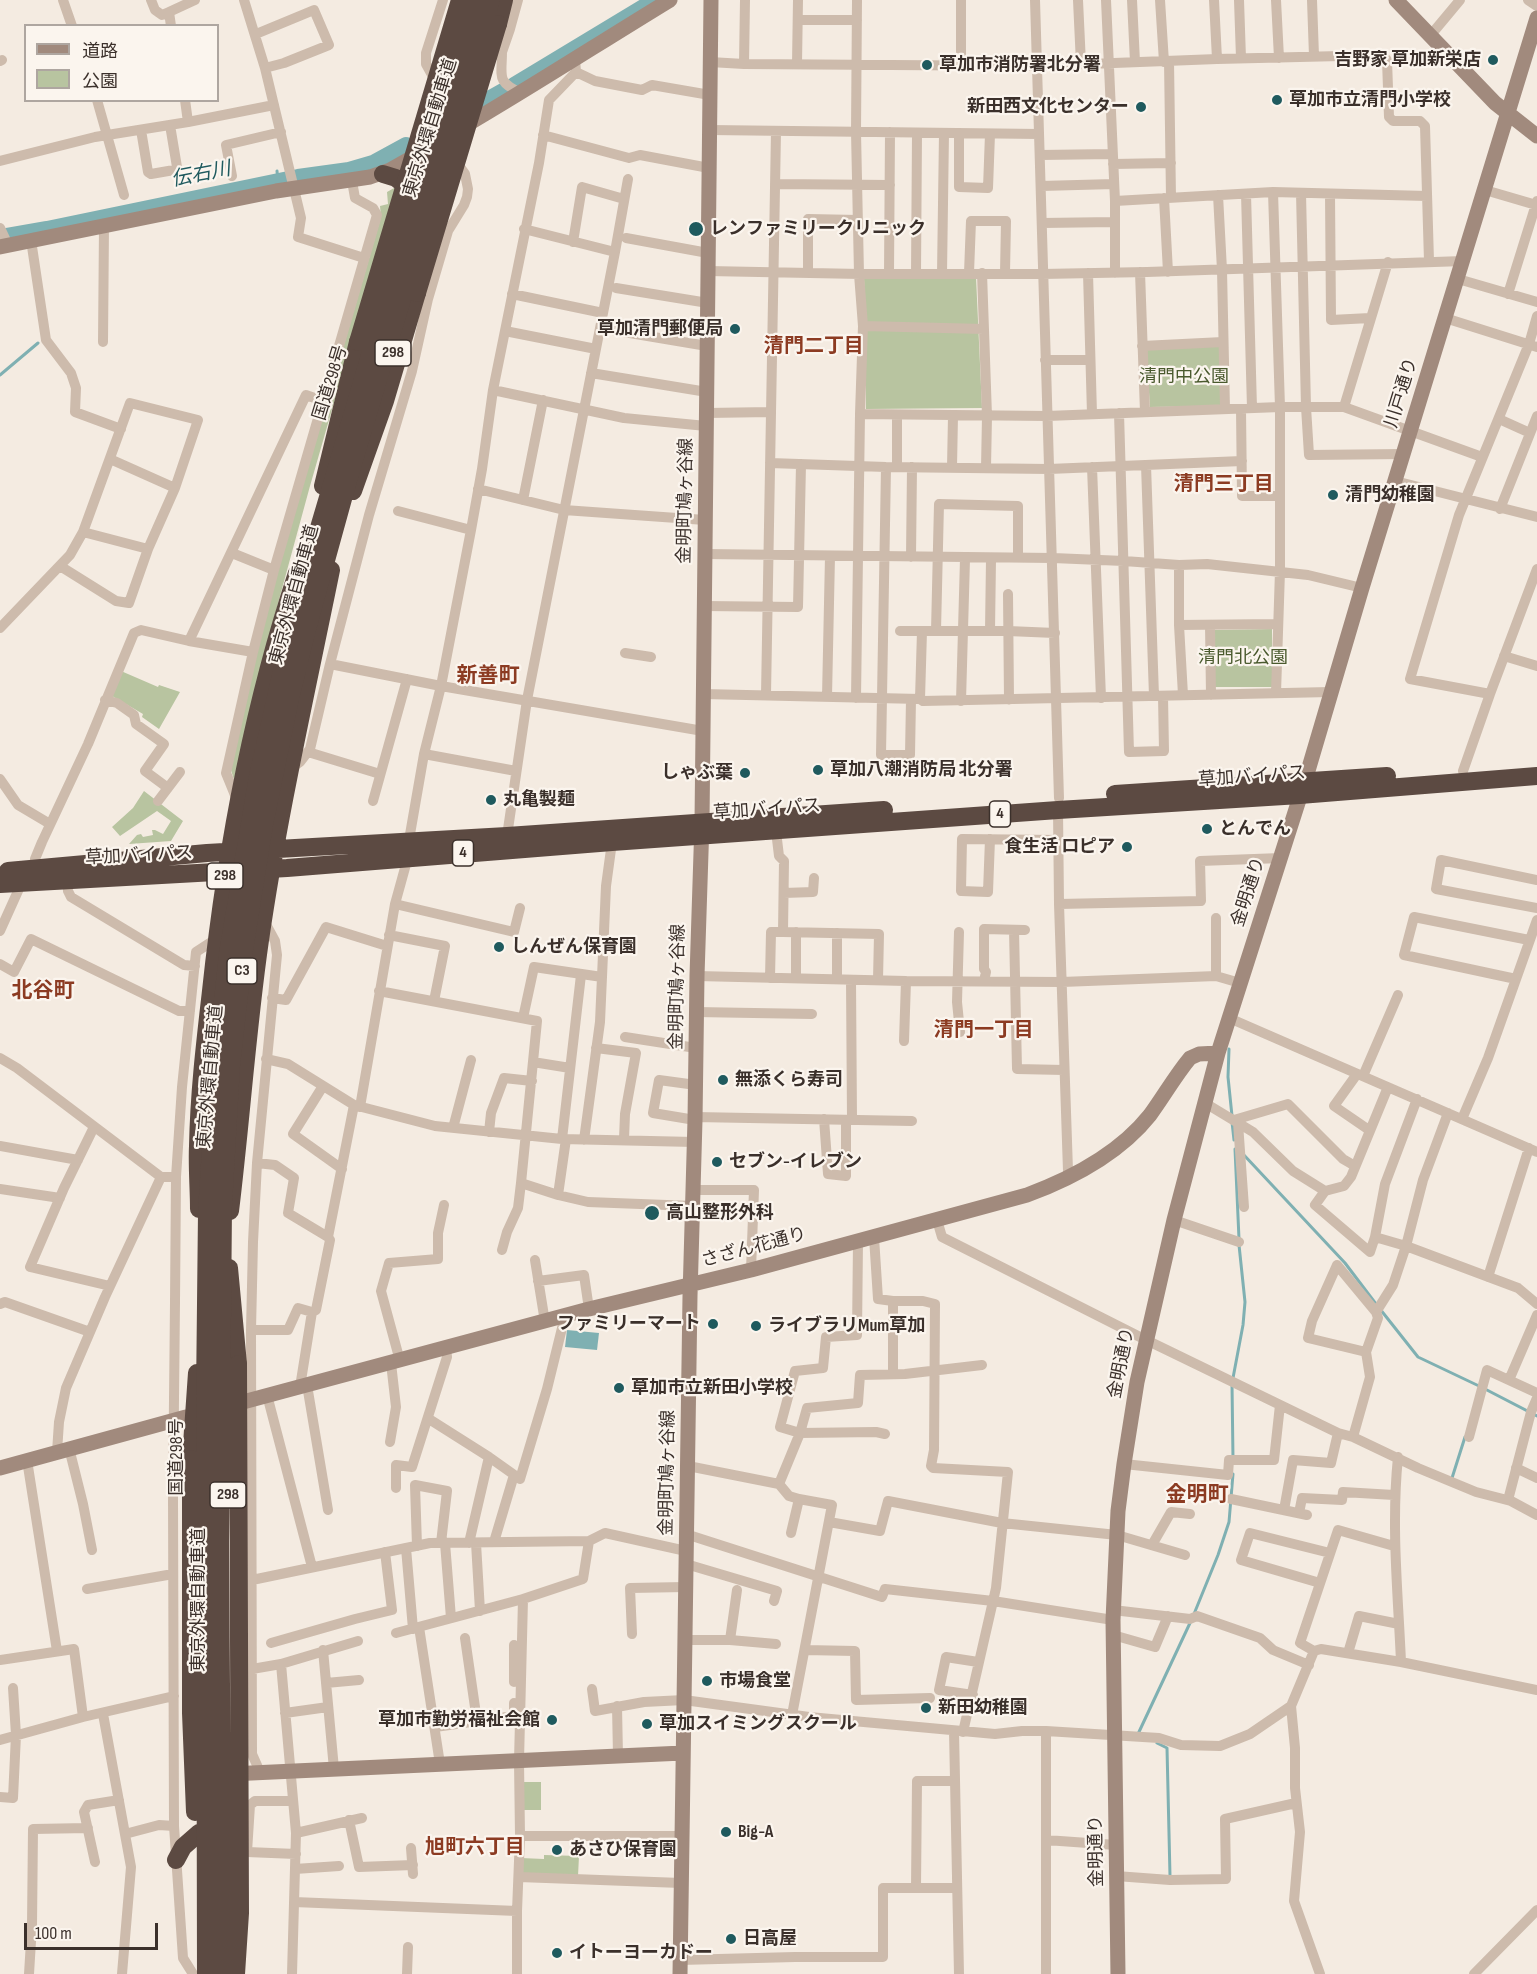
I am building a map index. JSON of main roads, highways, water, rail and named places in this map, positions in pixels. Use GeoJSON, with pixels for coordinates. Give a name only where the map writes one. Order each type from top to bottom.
{"type":"FeatureCollection","features":[{"type":"Feature","properties":{"kind":"highway"},"geometry":{"type":"LineString","coordinates":[[323,486],[358,342],[460,0]]}},
{"type":"Feature","properties":{"kind":"highway","name":"国道298号"},"geometry":{"type":"LineString","coordinates":[[249,781],[276,663],[323,486],[468,0]]}},
{"type":"Feature","properties":{"kind":"highway","name":"東京外環自動車道"},"geometry":{"type":"LineString","coordinates":[[204,1969],[207,1224],[216,1066],[230,942],[258,776],[300,592],[475,0]]}},
{"type":"Feature","properties":{"kind":"highway","name":"東京外環自動車道"},"geometry":{"type":"LineString","coordinates":[[230,1973],[220,1542],[223,1217],[231,1066],[243,960],[267,814],[290,699],[307,629],[349,477],[491,0]]}},
{"type":"Feature","properties":{"kind":"highway","name":"298"},"geometry":{"type":"LineString","coordinates":[[275,849],[286,769],[333,560],[498,0]]}},
{"type":"Feature","properties":{"kind":"highway"},"geometry":{"type":"LineString","coordinates":[[351,496],[385,401],[504,0]]}},
{"type":"Feature","properties":{"kind":"highway"},"geometry":{"type":"LineString","coordinates":[[382,174],[396,178],[411,190]]}},
{"type":"Feature","properties":{"kind":"highway","name":"298"},"geometry":{"type":"LineString","coordinates":[[225,872],[265,681],[280,626],[305,552]]}},
{"type":"Feature","properties":{"kind":"highway","name":"草加バイパス"},"geometry":{"type":"LineString","coordinates":[[1302,788],[1463,771],[1537,766]]}},
{"type":"Feature","properties":{"kind":"highway","name":"草加バイパス"},"geometry":{"type":"LineString","coordinates":[[0,884],[272,869],[507,836],[701,829],[1302,788],[1537,776]]}},
{"type":"Feature","properties":{"kind":"highway","name":"草加バイパス"},"geometry":{"type":"LineString","coordinates":[[0,871],[275,849],[409,849],[612,842],[701,829],[776,831],[1059,804]]}},
{"type":"Feature","properties":{"kind":"highway"},"geometry":{"type":"LineString","coordinates":[[230,1211],[251,1005],[275,849]]}},
{"type":"Feature","properties":{"kind":"highway","name":"国道298号"},"geometry":{"type":"LineString","coordinates":[[204,1969],[198,1774],[198,1147],[201,1086],[225,872]]}},
{"type":"Feature","properties":{"kind":"highway","name":"298"},"geometry":{"type":"LineString","coordinates":[[230,1973],[228,1524],[230,1211],[237,1095],[254,940]]}},
{"type":"Feature","properties":{"kind":"highway"},"geometry":{"type":"LineString","coordinates":[[229,1268],[237,1364],[240,1913],[230,1973]]}},
{"type":"Feature","properties":{"kind":"highway"},"geometry":{"type":"LineString","coordinates":[[197,1373],[191,1459],[193,1782],[204,1969]]}},
{"type":"Feature","properties":{"kind":"highway"},"geometry":{"type":"LineString","coordinates":[[176,1860],[183,1847],[199,1833]]}},
{"type":"Feature","properties":{"kind":"water"},"geometry":{"type":"Polygon","coordinates":[[[567,1330],[599,1333],[597,1350],[565,1347],[567,1330]]]}},
{"type":"Feature","properties":{"kind":"waterway","name":"伝右川"},"geometry":{"type":"LineString","coordinates":[[514,85],[655,0]]}},
{"type":"Feature","properties":{"kind":"waterway","name":"伝右川"},"geometry":{"type":"LineString","coordinates":[[471,109],[503,91]]}},
{"type":"Feature","properties":{"kind":"waterway","name":"伝右川"},"geometry":{"type":"LineString","coordinates":[[0,237],[298,177],[349,170],[373,163],[406,145]]}},
{"type":"Feature","properties":{"kind":"waterway"},"geometry":{"type":"LineString","coordinates":[[277,171],[278,181]]}},
{"type":"Feature","properties":{"kind":"waterway"},"geometry":{"type":"LineString","coordinates":[[0,375],[38,343]]}},
{"type":"Feature","properties":{"kind":"waterway"},"geometry":{"type":"LineString","coordinates":[[1229,1049],[1228,1077],[1232,1116]]}},
{"type":"Feature","properties":{"kind":"waterway"},"geometry":{"type":"LineString","coordinates":[[1232,1122],[1234,1140]]}},
{"type":"Feature","properties":{"kind":"waterway"},"geometry":{"type":"LineString","coordinates":[[1235,1149],[1239,1239]]}},
{"type":"Feature","properties":{"kind":"waterway"},"geometry":{"type":"LineString","coordinates":[[1243,1154],[1345,1263],[1376,1304]]}},
{"type":"Feature","properties":{"kind":"waterway"},"geometry":{"type":"LineString","coordinates":[[1233,1378],[1245,1302],[1239,1245]]}},
{"type":"Feature","properties":{"kind":"waterway"},"geometry":{"type":"LineString","coordinates":[[1380,1309],[1418,1357],[1479,1386]]}},
{"type":"Feature","properties":{"kind":"waterway"},"geometry":{"type":"LineString","coordinates":[[1232,1384],[1233,1459]]}},
{"type":"Feature","properties":{"kind":"waterway"},"geometry":{"type":"LineString","coordinates":[[1485,1389],[1537,1416]]}},
{"type":"Feature","properties":{"kind":"waterway"},"geometry":{"type":"LineString","coordinates":[[1452,1478],[1465,1437]]}},
{"type":"Feature","properties":{"kind":"waterway"},"geometry":{"type":"LineString","coordinates":[[1194,1614],[1229,1522],[1233,1474]]}},
{"type":"Feature","properties":{"kind":"waterway"},"geometry":{"type":"LineString","coordinates":[[1138,1734],[1190,1623]]}},
{"type":"Feature","properties":{"kind":"waterway"},"geometry":{"type":"LineString","coordinates":[[1157,1743],[1167,1748],[1170,1876]]}},
{"type":"Feature","properties":{"kind":"place","name":"吉野家 草加新栄店"},"geometry":{"type":"Point","coordinates":[1493,60]}},
{"type":"Feature","properties":{"kind":"place","name":"草加市消防署北分署"},"geometry":{"type":"Point","coordinates":[927,65]}},
{"type":"Feature","properties":{"kind":"place","name":"草加市立清門小学校"},"geometry":{"type":"Point","coordinates":[1277,100]}},
{"type":"Feature","properties":{"kind":"place","name":"新田西文化センター"},"geometry":{"type":"Point","coordinates":[1141,107]}},
{"type":"Feature","properties":{"kind":"place","name":"レンファミリークリニック"},"geometry":{"type":"Point","coordinates":[696,229]}},
{"type":"Feature","properties":{"kind":"place","name":"草加清門郵便局"},"geometry":{"type":"Point","coordinates":[735,329]}},
{"type":"Feature","properties":{"kind":"place","name":"清門幼稚園"},"geometry":{"type":"Point","coordinates":[1333,495]}},
{"type":"Feature","properties":{"kind":"place","name":"草加八潮消防局 北分署"},"geometry":{"type":"Point","coordinates":[818,770]}},
{"type":"Feature","properties":{"kind":"place","name":"しゃぶ葉"},"geometry":{"type":"Point","coordinates":[745,773]}},
{"type":"Feature","properties":{"kind":"place","name":"丸亀製麺"},"geometry":{"type":"Point","coordinates":[491,800]}},
{"type":"Feature","properties":{"kind":"place","name":"とんでん"},"geometry":{"type":"Point","coordinates":[1207,829]}},
{"type":"Feature","properties":{"kind":"place","name":"食生活 ロピア"},"geometry":{"type":"Point","coordinates":[1127,847]}},
{"type":"Feature","properties":{"kind":"place","name":"しんぜん保育園"},"geometry":{"type":"Point","coordinates":[499,947]}},
{"type":"Feature","properties":{"kind":"place","name":"無添くら寿司"},"geometry":{"type":"Point","coordinates":[723,1080]}},
{"type":"Feature","properties":{"kind":"place","name":"セブン-イレブン"},"geometry":{"type":"Point","coordinates":[717,1162]}},
{"type":"Feature","properties":{"kind":"place","name":"高山整形外科"},"geometry":{"type":"Point","coordinates":[652,1213]}},
{"type":"Feature","properties":{"kind":"place","name":"ファミリーマート"},"geometry":{"type":"Point","coordinates":[713,1324]}},
{"type":"Feature","properties":{"kind":"place","name":"ライブラリMum草加"},"geometry":{"type":"Point","coordinates":[756,1326]}},
{"type":"Feature","properties":{"kind":"place","name":"草加市立新田小学校"},"geometry":{"type":"Point","coordinates":[619,1388]}},
{"type":"Feature","properties":{"kind":"place","name":"市場食堂"},"geometry":{"type":"Point","coordinates":[707,1681]}},
{"type":"Feature","properties":{"kind":"place","name":"新田幼稚園"},"geometry":{"type":"Point","coordinates":[926,1708]}},
{"type":"Feature","properties":{"kind":"place","name":"草加市勤労福祉会館"},"geometry":{"type":"Point","coordinates":[552,1720]}},
{"type":"Feature","properties":{"kind":"place","name":"草加スイミングスクール"},"geometry":{"type":"Point","coordinates":[647,1724]}},
{"type":"Feature","properties":{"kind":"place","name":"Big-A"},"geometry":{"type":"Point","coordinates":[726,1832]}},
{"type":"Feature","properties":{"kind":"place","name":"あさひ保育園"},"geometry":{"type":"Point","coordinates":[557,1850]}},
{"type":"Feature","properties":{"kind":"place","name":"日高屋"},"geometry":{"type":"Point","coordinates":[731,1939]}},
{"type":"Feature","properties":{"kind":"place","name":"イトーヨーカドー"},"geometry":{"type":"Point","coordinates":[557,1953]}},
{"type":"Feature","properties":{"kind":"district","name":"清門二丁目"},"geometry":{"type":"Point","coordinates":[814,347]}},
{"type":"Feature","properties":{"kind":"district","name":"清門三丁目"},"geometry":{"type":"Point","coordinates":[1224,485]}},
{"type":"Feature","properties":{"kind":"district","name":"新善町"},"geometry":{"type":"Point","coordinates":[488,677]}},
{"type":"Feature","properties":{"kind":"district","name":"北谷町"},"geometry":{"type":"Point","coordinates":[43,992]}},
{"type":"Feature","properties":{"kind":"district","name":"清門一丁目"},"geometry":{"type":"Point","coordinates":[984,1031]}},
{"type":"Feature","properties":{"kind":"district","name":"金明町"},"geometry":{"type":"Point","coordinates":[1197,1496]}},
{"type":"Feature","properties":{"kind":"district","name":"旭町六丁目"},"geometry":{"type":"Point","coordinates":[475,1848]}},
{"type":"Feature","properties":{"kind":"park label","name":"清門中公園"},"geometry":{"type":"Point","coordinates":[1184,377]}},
{"type":"Feature","properties":{"kind":"park label","name":"清門北公園"},"geometry":{"type":"Point","coordinates":[1243,658]}}]}
